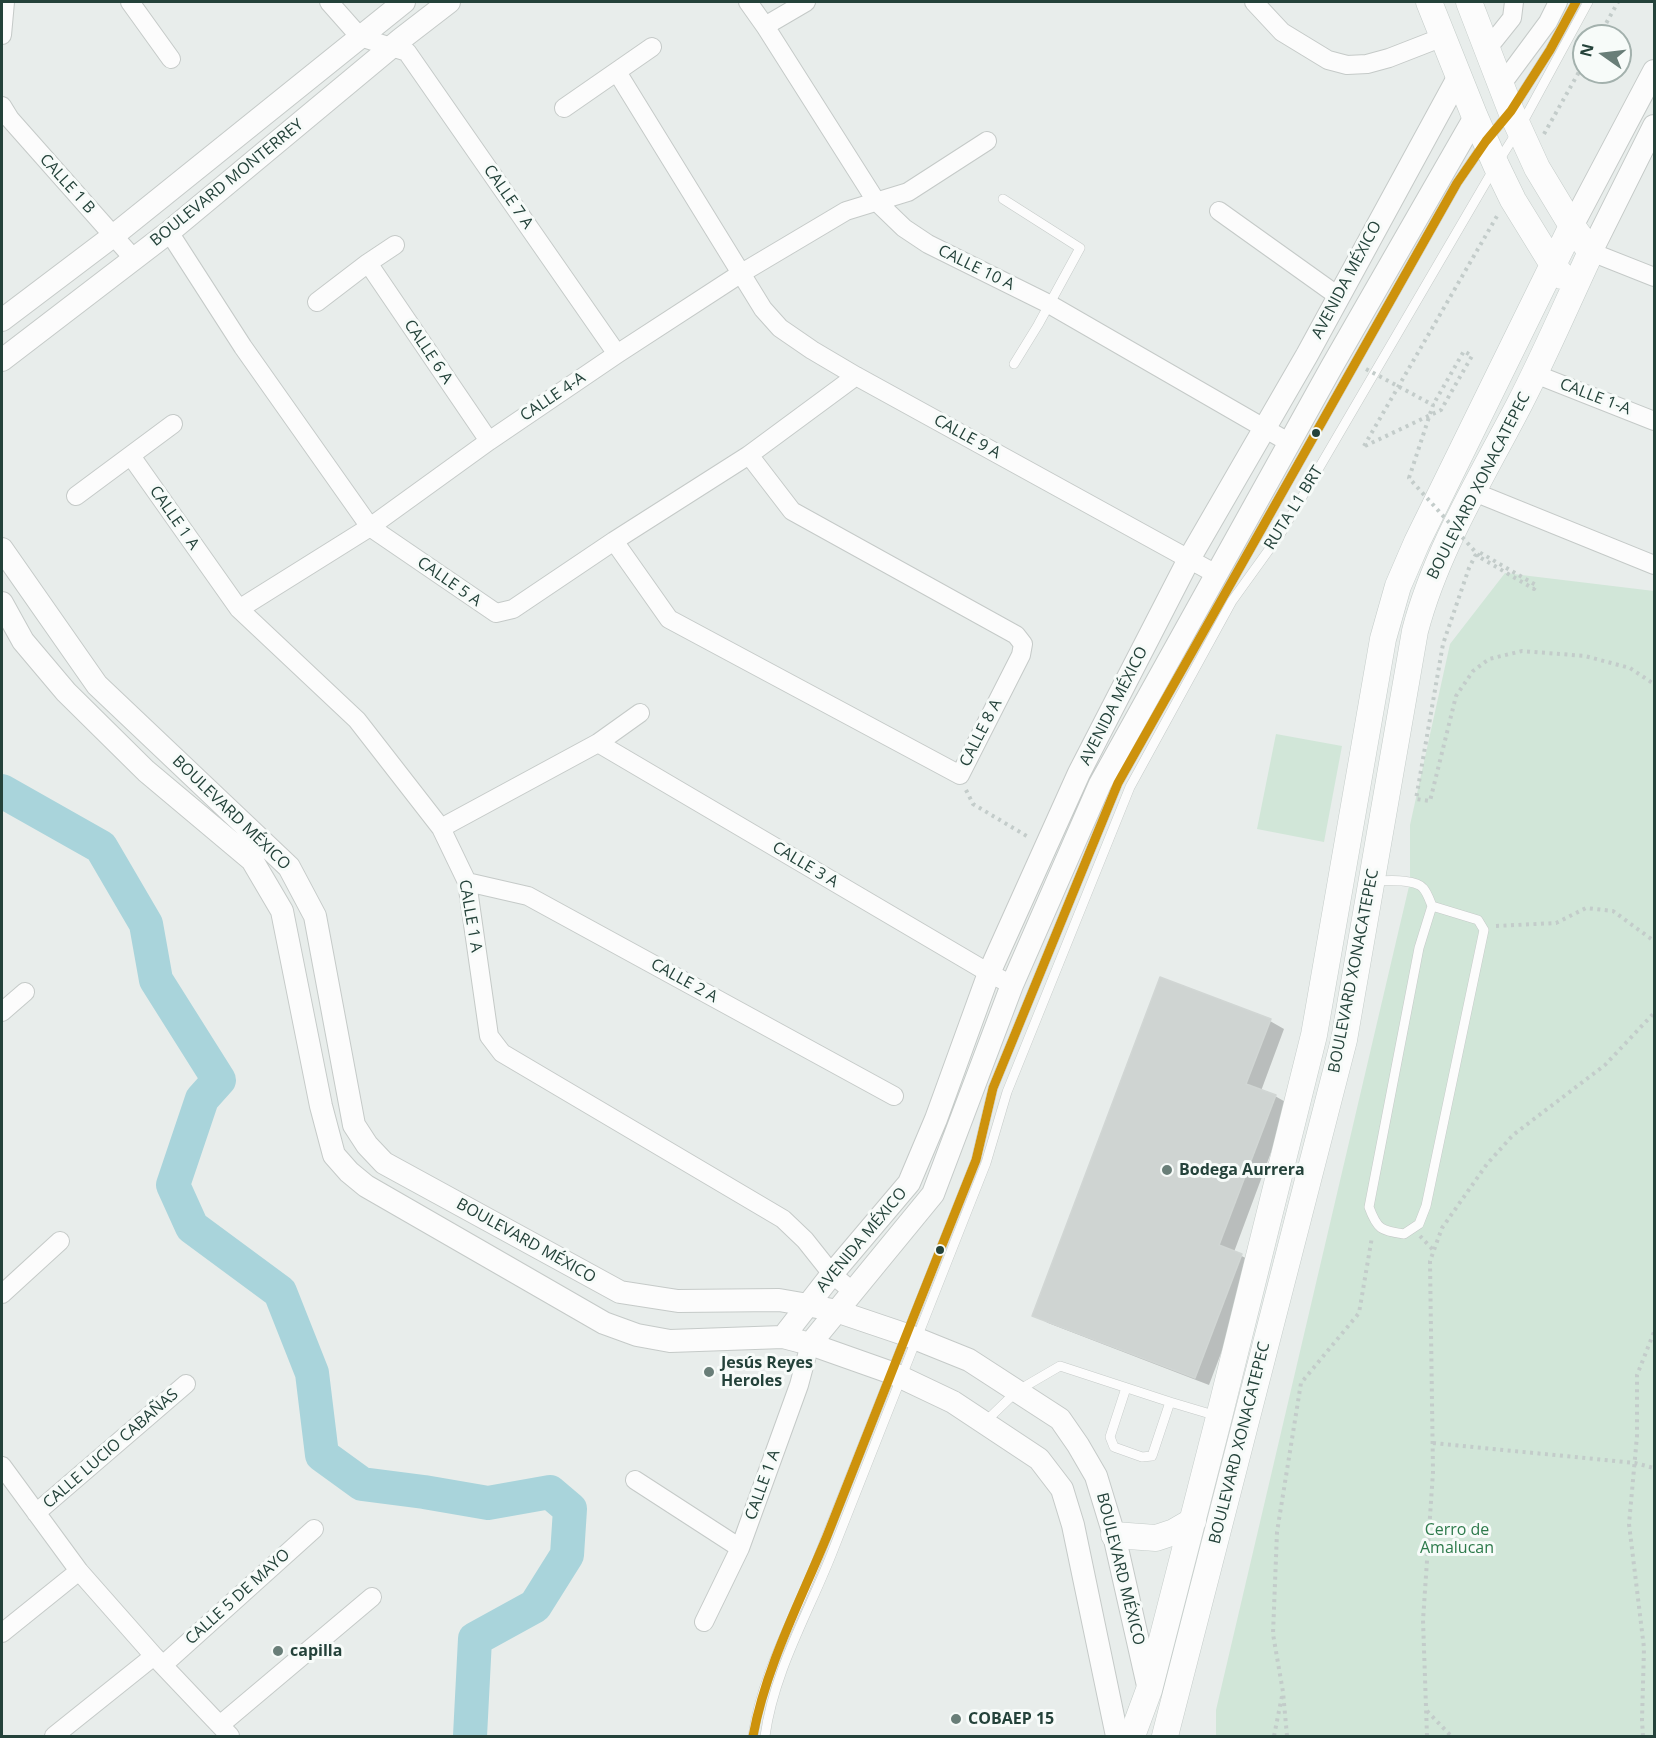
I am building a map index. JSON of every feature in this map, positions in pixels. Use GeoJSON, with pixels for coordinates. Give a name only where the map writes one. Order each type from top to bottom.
{"type":"FeatureCollection","features":[{"type":"Feature","properties":{"kind":"main road"},"geometry":{"type":"LineString","coordinates":[[1429,2],[1496,165],[1553,266],[1573,290]]}},
{"type":"Feature","properties":{"kind":"main road"},"geometry":{"type":"LineString","coordinates":[[1469,2],[1515,120],[1537,168],[1591,252]]}},
{"type":"Feature","properties":{"kind":"main road","name":"BOULEVARD XONACATEPEC"},"geometry":{"type":"LineString","coordinates":[[1132,1737],[1149,1690],[1220,1417],[1314,1035],[1381,651],[1398,585],[1572,225]]}},
{"type":"Feature","properties":{"kind":"main road","name":"BOULEVARD XONACATEPEC"},"geometry":{"type":"LineString","coordinates":[[1165,1737],[1344,1040],[1415,631],[1424,598],[1441,556],[1535,374],[1591,252]]}},
{"type":"Feature","properties":{"kind":"main road"},"geometry":{"type":"LineString","coordinates":[[1114,1535],[1156,1538],[1174,1532],[1193,1521]]}},
{"type":"Feature","properties":{"kind":"main road","name":"BOULEVARD MÉXICO"},"geometry":{"type":"LineString","coordinates":[[1149,1690],[1157,1737]]}},
{"type":"Feature","properties":{"kind":"street"},"geometry":{"type":"LineString","coordinates":[[2,35],[5,2]]}},
{"type":"Feature","properties":{"kind":"street"},"geometry":{"type":"LineString","coordinates":[[130,2],[171,58]]}},
{"type":"Feature","properties":{"kind":"street"},"geometry":{"type":"LineString","coordinates":[[329,2],[360,37],[393,47]]}},
{"type":"Feature","properties":{"kind":"street","name":"BOULEVARD MONTERREY"},"geometry":{"type":"LineString","coordinates":[[2,320],[113,236],[404,2]]}},
{"type":"Feature","properties":{"kind":"street","name":"BOULEVARD MONTERREY"},"geometry":{"type":"LineString","coordinates":[[2,360],[169,232],[449,2]]}},
{"type":"Feature","properties":{"kind":"street","name":"CALLE 10 A"},"geometry":{"type":"LineString","coordinates":[[748,2],[876,201],[904,228],[928,244],[1049,304],[1290,442]]}},
{"type":"Feature","properties":{"kind":"street"},"geometry":{"type":"LineString","coordinates":[[765,26],[806,2]]}},
{"type":"Feature","properties":{"kind":"street"},"geometry":{"type":"LineString","coordinates":[[1254,2],[1282,32],[1328,60],[1347,65],[1367,64],[1389,58],[1443,37]]}},
{"type":"Feature","properties":{"kind":"street"},"geometry":{"type":"LineString","coordinates":[[1488,48],[1512,18],[1514,2]]}},
{"type":"Feature","properties":{"kind":"street"},"geometry":{"type":"LineString","coordinates":[[1502,84],[1548,22],[1558,2]]}},
{"type":"Feature","properties":{"kind":"street","name":"CALLE 7 A"},"geometry":{"type":"LineString","coordinates":[[393,47],[407,52],[617,354]]}},
{"type":"Feature","properties":{"kind":"street"},"geometry":{"type":"LineString","coordinates":[[564,108],[652,47]]}},
{"type":"Feature","properties":{"kind":"street"},"geometry":{"type":"LineString","coordinates":[[1572,225],[1654,70]]}},
{"type":"Feature","properties":{"kind":"street","name":"CALLE 9 A"},"geometry":{"type":"LineString","coordinates":[[616,72],[740,274],[763,309],[780,328],[856,376],[1216,574]]}},
{"type":"Feature","properties":{"kind":"street","name":"AVENIDA MÉXICO"},"geometry":{"type":"LineString","coordinates":[[783,1337],[832,1274],[909,1183],[936,1119],[989,974],[1079,773],[1190,559],[1265,429],[1459,76]]}},
{"type":"Feature","properties":{"kind":"street","name":"CALLE 1 B"},"geometry":{"type":"LineString","coordinates":[[2,107],[134,260]]}},
{"type":"Feature","properties":{"kind":"street","name":"AVENIDA MÉXICO"},"geometry":{"type":"LineString","coordinates":[[810,1344],[933,1194],[1012,985],[1100,784],[1290,442],[1475,117]]}},
{"type":"Feature","properties":{"kind":"street"},"geometry":{"type":"LineString","coordinates":[[1654,128],[1591,252],[1654,277]]}},
{"type":"Feature","properties":{"kind":"street","name":"CALLE 4-A"},"geometry":{"type":"LineString","coordinates":[[239,609],[370,527],[489,441],[740,274],[846,211],[908,192],[987,141]]}},
{"type":"Feature","properties":{"kind":"street"},"geometry":{"type":"LineString","coordinates":[[1218,211],[1338,296]]}},
{"type":"Feature","properties":{"kind":"street","name":"CALLE 5 A"},"geometry":{"type":"LineString","coordinates":[[169,232],[243,347],[370,527],[496,613],[513,609],[749,455],[856,376]]}},
{"type":"Feature","properties":{"kind":"street"},"geometry":{"type":"LineString","coordinates":[[316,302],[395,245]]}},
{"type":"Feature","properties":{"kind":"street","name":"CALLE 6 A"},"geometry":{"type":"LineString","coordinates":[[368,263],[489,441]]}},
{"type":"Feature","properties":{"kind":"street","name":"CALLE 1-A"},"geometry":{"type":"LineString","coordinates":[[1535,374],[1654,421]]}},
{"type":"Feature","properties":{"kind":"street"},"geometry":{"type":"LineString","coordinates":[[76,496],[174,424]]}},
{"type":"Feature","properties":{"kind":"street","name":"CALLE 8 A"},"geometry":{"type":"LineString","coordinates":[[614,541],[669,619],[960,775],[1021,655],[1023,644],[1016,635],[792,511],[749,455]]}},
{"type":"Feature","properties":{"kind":"street","name":"CALLE 1 A"},"geometry":{"type":"LineString","coordinates":[[130,456],[239,609],[357,720],[441,828],[467,882],[489,1036],[502,1053],[783,1219],[805,1240],[832,1274],[852,1291]]}},
{"type":"Feature","properties":{"kind":"street"},"geometry":{"type":"LineString","coordinates":[[1474,492],[1654,565]]}},
{"type":"Feature","properties":{"kind":"street","name":"BOULEVARD MÉXICO"},"geometry":{"type":"LineString","coordinates":[[2,549],[97,685],[289,867],[315,916],[354,1125],[367,1145],[384,1163],[620,1292],[678,1301],[779,1300],[836,1311],[912,1337],[969,1360],[1060,1419],[1096,1476],[1114,1535],[1149,1690]]}},
{"type":"Feature","properties":{"kind":"street","name":"BOULEVARD MÉXICO"},"geometry":{"type":"LineString","coordinates":[[2,603],[23,641],[66,692],[146,771],[252,860],[282,911],[321,1106],[334,1155],[349,1172],[366,1186],[604,1323],[637,1335],[670,1341],[783,1337],[810,1344],[897,1375],[953,1402],[1039,1459],[1062,1489],[1074,1525],[1117,1737]]}},
{"type":"Feature","properties":{"kind":"street"},"geometry":{"type":"LineString","coordinates":[[441,828],[598,743],[640,713]]}},
{"type":"Feature","properties":{"kind":"street","name":"CALLE 3 A"},"geometry":{"type":"LineString","coordinates":[[598,743],[989,974],[1012,985]]}},
{"type":"Feature","properties":{"kind":"street","name":"CALLE 2 A"},"geometry":{"type":"LineString","coordinates":[[467,882],[528,896],[894,1096]]}},
{"type":"Feature","properties":{"kind":"street"},"geometry":{"type":"LineString","coordinates":[[2,1012],[25,992]]}},
{"type":"Feature","properties":{"kind":"street"},"geometry":{"type":"LineString","coordinates":[[2,1294],[60,1241]]}},
{"type":"Feature","properties":{"kind":"street","name":"CALLE 1 A"},"geometry":{"type":"LineString","coordinates":[[704,1622],[740,1548],[799,1384],[810,1344]]}},
{"type":"Feature","properties":{"kind":"street","name":"CALLE LUCIO CABAÑAS"},"geometry":{"type":"LineString","coordinates":[[36,1513],[186,1384]]}},
{"type":"Feature","properties":{"kind":"street"},"geometry":{"type":"LineString","coordinates":[[4,1475],[79,1570],[159,1661],[225,1731],[372,1597]]}},
{"type":"Feature","properties":{"kind":"street"},"geometry":{"type":"LineString","coordinates":[[635,1480],[740,1548]]}},
{"type":"Feature","properties":{"kind":"street","name":"CALLE 5 DE MAYO"},"geometry":{"type":"LineString","coordinates":[[54,1737],[159,1661],[314,1529]]}},
{"type":"Feature","properties":{"kind":"street"},"geometry":{"type":"LineString","coordinates":[[2,1633],[79,1570]]}},
{"type":"Feature","properties":{"kind":"lane","name":"RUTA L1 BRT"},"geometry":{"type":"LineString","coordinates":[[765,1737],[771,1703],[780,1675],[822,1579],[884,1423],[897,1375],[986,1163],[1007,1092],[1130,788],[1232,601],[1281,533],[1496,165],[1515,120],[1576,2]]}},
{"type":"Feature","properties":{"kind":"lane","name":"RUTA L1 BRT"},"geometry":{"type":"LineString","coordinates":[[912,1337],[976,1160],[993,1088],[1118,783],[1457,183],[1486,141],[1515,120],[1588,2]]}},
{"type":"Feature","properties":{"kind":"lane"},"geometry":{"type":"LineString","coordinates":[[1003,199],[1080,248],[1014,364]]}},
{"type":"Feature","properties":{"kind":"lane"},"geometry":{"type":"LineString","coordinates":[[1371,881],[1417,883],[1423,888],[1432,906],[1419,948],[1369,1207],[1375,1224],[1387,1232],[1404,1234],[1419,1224],[1426,1206],[1484,930],[1478,920],[1432,906]]}},
{"type":"Feature","properties":{"kind":"lane"},"geometry":{"type":"LineString","coordinates":[[984,1423],[1017,1390],[1060,1366],[1220,1417]]}},
{"type":"Feature","properties":{"kind":"lane","name":"RUTA L1 BRT"},"geometry":{"type":"LineString","coordinates":[[753,1737],[760,1701],[772,1665],[813,1573],[874,1418],[897,1375]]}},
{"type":"Feature","properties":{"kind":"lane"},"geometry":{"type":"LineString","coordinates":[[1126,1388],[1110,1437],[1114,1447],[1142,1457],[1152,1456],[1170,1402]]}},
{"type":"Feature","properties":{"kind":"path"},"geometry":{"type":"LineString","coordinates":[[1606,24],[1618,2]]}},
{"type":"Feature","properties":{"kind":"path"},"geometry":{"type":"LineString","coordinates":[[1532,156],[1572,84]]}},
{"type":"Feature","properties":{"kind":"path"},"geometry":{"type":"LineString","coordinates":[[1510,193],[1364,446],[1441,410],[1472,356],[1464,351],[1434,403],[1409,478],[1481,558],[1534,588],[1536,585],[1479,552],[1475,556],[1443,644],[1416,798],[1430,801],[1456,696],[1473,671],[1489,659],[1522,651],[1585,656],[1630,668],[1654,684]]}},
{"type":"Feature","properties":{"kind":"path"},"geometry":{"type":"LineString","coordinates":[[1366,369],[1434,403]]}},
{"type":"Feature","properties":{"kind":"path"},"geometry":{"type":"LineString","coordinates":[[960,775],[973,804],[1046,847]]}},
{"type":"Feature","properties":{"kind":"path"},"geometry":{"type":"LineString","coordinates":[[1484,930],[1492,927],[1556,922],[1586,908],[1613,911],[1654,941]]}},
{"type":"Feature","properties":{"kind":"path"},"geometry":{"type":"LineString","coordinates":[[1427,1737],[1423,1620],[1433,1472],[1430,1261],[1442,1228],[1487,1164],[1513,1135],[1605,1065],[1654,1013]]}},
{"type":"Feature","properties":{"kind":"path"},"geometry":{"type":"LineString","coordinates":[[1287,1737],[1283,1692],[1273,1634],[1277,1532],[1301,1383],[1359,1313],[1375,1224]]}},
{"type":"Feature","properties":{"kind":"path"},"geometry":{"type":"LineString","coordinates":[[1643,1737],[1644,1648],[1629,1524],[1637,1436],[1637,1375],[1654,1332]]}},
{"type":"Feature","properties":{"kind":"path"},"geometry":{"type":"LineString","coordinates":[[1432,1443],[1635,1463],[1654,1468]]}},
{"type":"Feature","properties":{"kind":"path"},"geometry":{"type":"LineString","coordinates":[[1274,1737],[1283,1692]]}},
{"type":"Feature","properties":{"kind":"path"},"geometry":{"type":"LineString","coordinates":[[1426,1710],[1451,1737]]}},
{"type":"Feature","properties":{"kind":"green space","name":"Cerro de Amalucan"},"geometry":{"type":"Polygon","coordinates":[[[1505,573],[1654,591],[1654,1736],[1216,1736],[1216,1710],[1410,882],[1410,825],[1450,644],[1505,573]]]}},
{"type":"Feature","properties":{"kind":"green space"},"geometry":{"type":"Polygon","coordinates":[[[1276,734],[1342,746],[1324,842],[1257,829],[1276,734]]]}},
{"type":"Feature","properties":{"kind":"building","name":"Bodega Aurrera"},"geometry":{"type":"Polygon","coordinates":[[[1160,977],[1271,1019],[1246,1084],[1276,1095],[1219,1245],[1242,1254],[1195,1378],[1032,1316],[1160,977]]]}},
{"type":"Feature","properties":{"kind":"waterway"},"geometry":{"type":"LineString","coordinates":[[2,791],[101,847],[146,924],[156,980],[219,1080],[202,1099],[173,1185],[192,1227],[280,1292],[312,1373],[322,1455],[362,1484],[488,1503],[550,1492],[570,1509],[567,1555],[535,1606],[475,1639],[470,1736]]}},
{"type":"Feature","properties":{"kind":"transit line"},"geometry":{"type":"LineString","coordinates":[[753,1736],[775,1659],[827,1536],[976,1160],[993,1088],[1118,783],[1457,183],[1486,141],[1511,111],[1550,50],[1576,2]]}},
{"type":"Feature","properties":{"kind":"place","name":"Bodega Aurrera"},"geometry":{"type":"Point","coordinates":[1167,1170]}},
{"type":"Feature","properties":{"kind":"place","name":"Jesús Reyes Heroles"},"geometry":{"type":"Point","coordinates":[709,1372]}},
{"type":"Feature","properties":{"kind":"place","name":"capilla"},"geometry":{"type":"Point","coordinates":[278,1651]}},
{"type":"Feature","properties":{"kind":"place","name":"COBAEP 15"},"geometry":{"type":"Point","coordinates":[956,1719]}}]}
